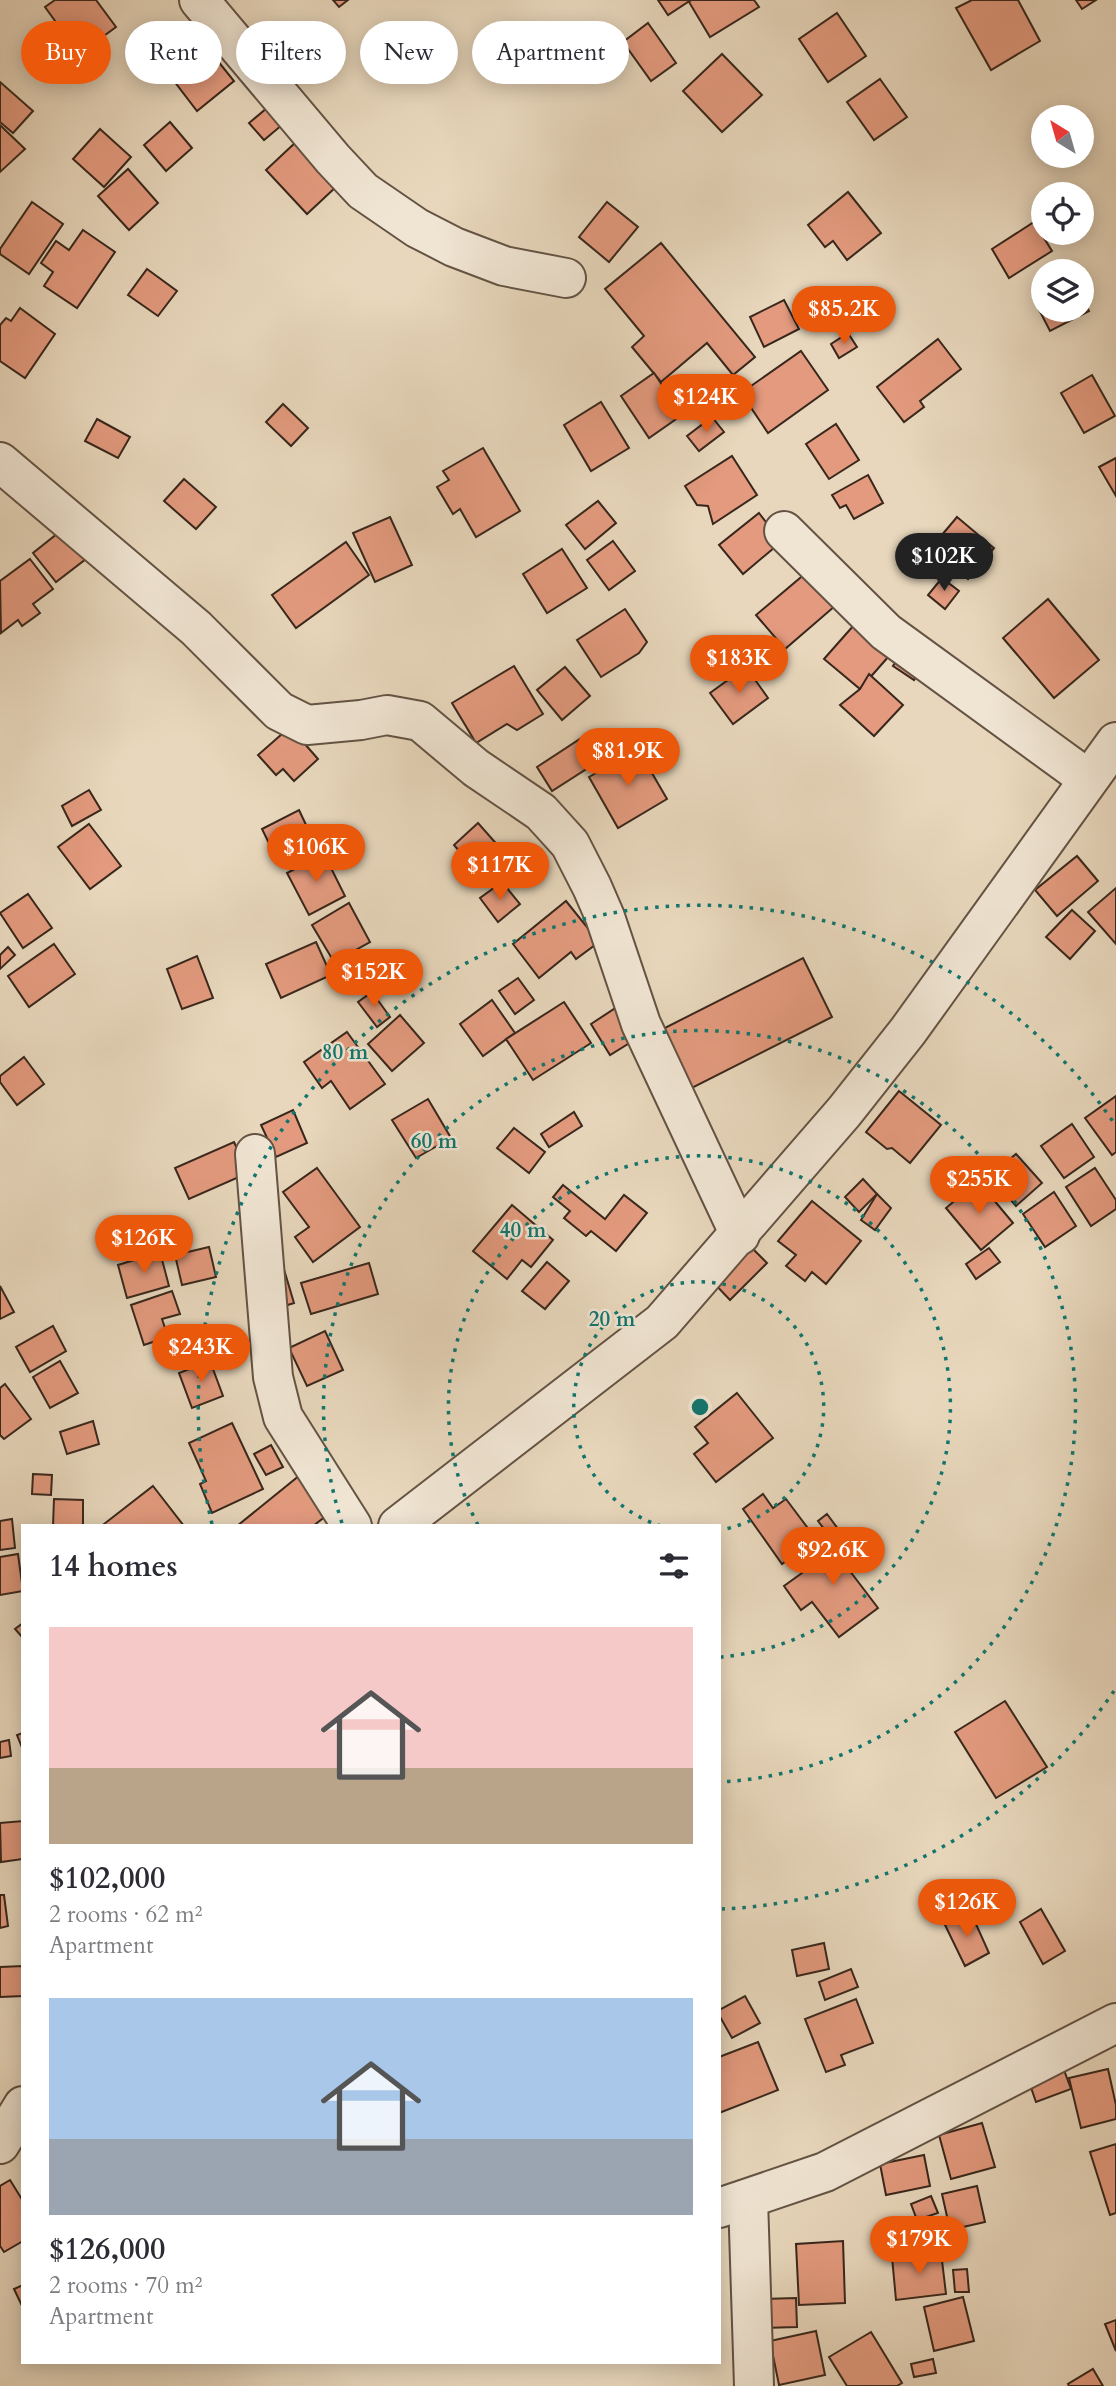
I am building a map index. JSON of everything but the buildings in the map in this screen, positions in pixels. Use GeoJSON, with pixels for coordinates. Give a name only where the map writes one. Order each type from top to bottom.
{"type":"FeatureCollection","features":[{"type":"Feature","properties":{"kind":"street"},"geometry":{"type":"LineString","coordinates":[[199,0],[363,191],[417,228],[454,247],[504,266],[566,278]]}},
{"type":"Feature","properties":{"kind":"street"},"geometry":{"type":"LineString","coordinates":[[0,462],[196,628],[279,711],[307,725],[387,715],[420,722],[476,768],[541,812],[570,844],[592,887],[605,917],[641,1024],[740,1235]]}},
{"type":"Feature","properties":{"kind":"street"},"geometry":{"type":"LineString","coordinates":[[784,531],[886,632],[1088,779]]}},
{"type":"Feature","properties":{"kind":"street"},"geometry":{"type":"LineString","coordinates":[[401,1524],[662,1322],[740,1235],[900,1041],[1116,742]]}},
{"type":"Feature","properties":{"kind":"street"},"geometry":{"type":"LineString","coordinates":[[255,1154],[273,1377],[283,1417],[351,1524]]}},
{"type":"Feature","properties":{"kind":"street"},"geometry":{"type":"LineString","coordinates":[[754,2386],[734,2204],[825,2172],[1116,2023]]}},
{"type":"Feature","properties":{"kind":"street"},"geometry":{"type":"LineString","coordinates":[[6,2143],[21,2110]]}}]}
